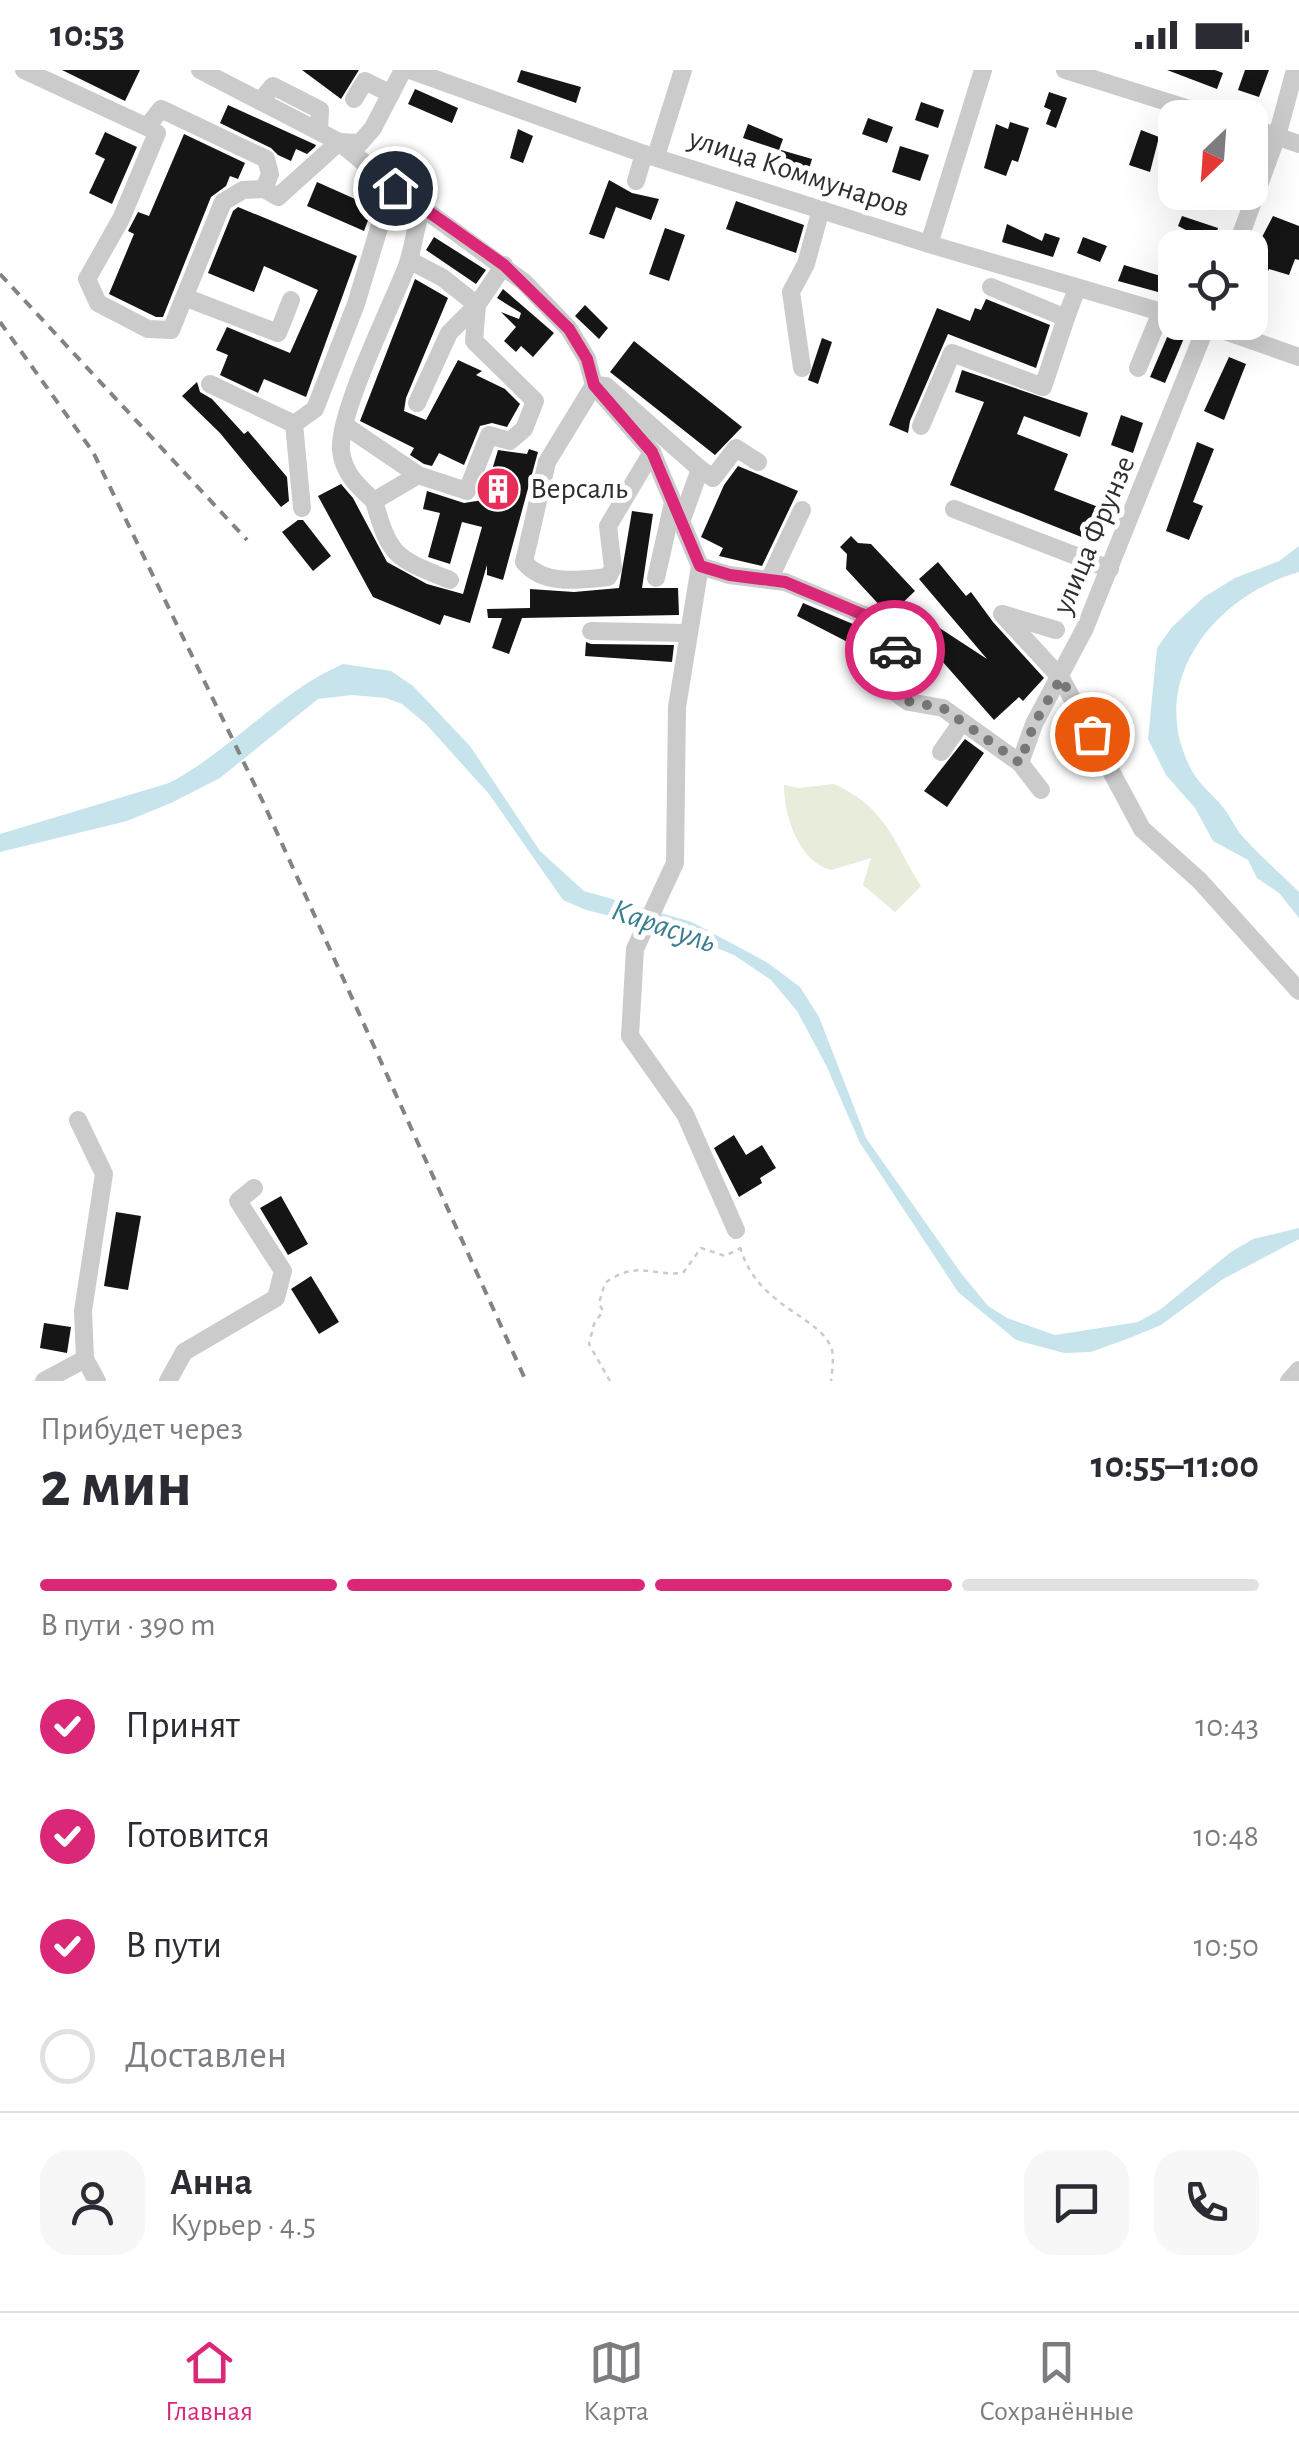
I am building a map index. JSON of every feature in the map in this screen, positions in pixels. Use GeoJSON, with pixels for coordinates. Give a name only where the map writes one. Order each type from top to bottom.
{"type":"FeatureCollection","features":[{"type":"Feature","properties":{"kind":"street"},"geometry":{"type":"LineString","coordinates":[[24,70],[159,134]]}},
{"type":"Feature","properties":{"kind":"street"},"geometry":{"type":"LineString","coordinates":[[200,70],[362,152],[395,188],[504,265],[569,329],[587,359],[594,385],[652,452],[700,566],[677,706],[674,863],[636,949],[630,1036],[685,1114],[736,1230]]}},
{"type":"Feature","properties":{"kind":"street"},"geometry":{"type":"LineString","coordinates":[[362,152],[407,70]]}},
{"type":"Feature","properties":{"kind":"street","name":"улица Коммунаров"},"geometry":{"type":"LineString","coordinates":[[407,70],[769,199],[821,209],[1158,311]]}},
{"type":"Feature","properties":{"kind":"street"},"geometry":{"type":"LineString","coordinates":[[636,182],[651,155],[684,70]]}},
{"type":"Feature","properties":{"kind":"street"},"geometry":{"type":"LineString","coordinates":[[929,244],[983,70]]}},
{"type":"Feature","properties":{"kind":"street"},"geometry":{"type":"LineString","coordinates":[[1066,70],[1161,100]]}},
{"type":"Feature","properties":{"kind":"street"},"geometry":{"type":"LineString","coordinates":[[1243,230],[1277,136],[1295,70]]}},
{"type":"Feature","properties":{"kind":"street"},"geometry":{"type":"LineString","coordinates":[[354,99],[365,81],[391,94]]}},
{"type":"Feature","properties":{"kind":"street"},"geometry":{"type":"LineString","coordinates":[[264,189],[270,174],[266,159],[162,109],[159,134],[121,219],[87,280],[98,303],[148,329],[171,330],[223,202],[243,190],[264,189],[278,197],[339,142]]}},
{"type":"Feature","properties":{"kind":"street"},"geometry":{"type":"LineString","coordinates":[[1268,133],[1299,144]]}},
{"type":"Feature","properties":{"kind":"street"},"geometry":{"type":"LineString","coordinates":[[294,424],[315,409],[395,188]]}},
{"type":"Feature","properties":{"kind":"street"},"geometry":{"type":"LineString","coordinates":[[423,206],[409,260],[346,426],[341,449],[351,480],[374,500],[387,545],[414,566],[450,580]]}},
{"type":"Feature","properties":{"kind":"street"},"geometry":{"type":"LineString","coordinates":[[802,368],[790,292],[806,264],[821,209]]}},
{"type":"Feature","properties":{"kind":"street"},"geometry":{"type":"LineString","coordinates":[[409,260],[443,278],[477,305]]}},
{"type":"Feature","properties":{"kind":"street"},"geometry":{"type":"LineString","coordinates":[[417,402],[449,333],[477,305],[504,265]]}},
{"type":"Feature","properties":{"kind":"street"},"geometry":{"type":"LineString","coordinates":[[991,287],[1066,318]]}},
{"type":"Feature","properties":{"kind":"street"},"geometry":{"type":"LineString","coordinates":[[921,426],[952,353],[1043,387],[1077,288]]}},
{"type":"Feature","properties":{"kind":"street"},"geometry":{"type":"LineString","coordinates":[[186,298],[278,333],[291,300]]}},
{"type":"Feature","properties":{"kind":"street"},"geometry":{"type":"LineString","coordinates":[[346,426],[418,475],[467,491],[489,434],[510,441],[524,429],[535,401],[474,340],[477,305]]}},
{"type":"Feature","properties":{"kind":"street"},"geometry":{"type":"LineString","coordinates":[[1138,368],[1158,332]]}},
{"type":"Feature","properties":{"kind":"street","name":"улица Фрунзе"},"geometry":{"type":"LineString","coordinates":[[1020,763],[1034,724],[1061,678],[1110,569],[1198,340]]}},
{"type":"Feature","properties":{"kind":"street"},"geometry":{"type":"LineString","coordinates":[[1252,340],[1299,357]]}},
{"type":"Feature","properties":{"kind":"street"},"geometry":{"type":"LineString","coordinates":[[210,384],[294,424]]}},
{"type":"Feature","properties":{"kind":"street"},"geometry":{"type":"LineString","coordinates":[[594,385],[547,462],[524,562],[532,572],[541,578],[608,577],[613,568],[608,526],[652,452]]}},
{"type":"Feature","properties":{"kind":"street"},"geometry":{"type":"LineString","coordinates":[[594,385],[606,386],[713,478],[736,448],[758,462]]}},
{"type":"Feature","properties":{"kind":"street"},"geometry":{"type":"LineString","coordinates":[[294,424],[302,508]]}},
{"type":"Feature","properties":{"kind":"street"},"geometry":{"type":"LineString","coordinates":[[681,522],[700,469]]}},
{"type":"Feature","properties":{"kind":"street"},"geometry":{"type":"LineString","coordinates":[[374,500],[418,475]]}},
{"type":"Feature","properties":{"kind":"street"},"geometry":{"type":"LineString","coordinates":[[656,578],[673,502]]}},
{"type":"Feature","properties":{"kind":"street"},"geometry":{"type":"LineString","coordinates":[[954,508],[1110,569]]}},
{"type":"Feature","properties":{"kind":"street"},"geometry":{"type":"LineString","coordinates":[[770,580],[802,510]]}},
{"type":"Feature","properties":{"kind":"street"},"geometry":{"type":"LineString","coordinates":[[700,566],[785,582],[900,630],[903,638],[879,675],[880,682],[910,702],[943,708],[1020,763],[1041,790]]}},
{"type":"Feature","properties":{"kind":"street"},"geometry":{"type":"LineString","coordinates":[[1056,630],[1002,614],[1061,678],[1142,828],[1200,881],[1299,990]]}},
{"type":"Feature","properties":{"kind":"street"},"geometry":{"type":"LineString","coordinates":[[591,631],[686,633]]}},
{"type":"Feature","properties":{"kind":"street"},"geometry":{"type":"LineString","coordinates":[[941,752],[962,722]]}},
{"type":"Feature","properties":{"kind":"street"},"geometry":{"type":"LineString","coordinates":[[78,1120],[104,1174],[83,1311],[85,1359],[97,1381]]}},
{"type":"Feature","properties":{"kind":"street"},"geometry":{"type":"LineString","coordinates":[[168,1381],[184,1352],[276,1298],[283,1271],[238,1201],[254,1188]]}},
{"type":"Feature","properties":{"kind":"street"},"geometry":{"type":"LineString","coordinates":[[44,1381],[85,1359]]}},
{"type":"Feature","properties":{"kind":"street"},"geometry":{"type":"LineString","coordinates":[[1289,1381],[1299,1370]]}},
{"type":"Feature","properties":{"kind":"path"},"geometry":{"type":"LineString","coordinates":[[610,1381],[589,1344],[594,1324],[603,1312],[599,1303],[605,1283],[629,1270],[683,1272],[701,1248],[726,1256],[741,1248],[760,1286],[825,1338],[832,1351],[831,1381]]}},
{"type":"Feature","properties":{"kind":"green space"},"geometry":{"type":"Polygon","coordinates":[[[834,784],[878,815],[921,886],[895,912],[863,885],[871,858],[831,870],[810,858],[796,836],[784,785],[799,788],[834,784]]]}},
{"type":"Feature","properties":{"kind":"water"},"geometry":{"type":"Polygon","coordinates":[[[1299,546],[1299,572],[1268,584],[1215,622],[1182,676],[1177,706],[1179,738],[1192,771],[1241,834],[1299,892],[1299,918],[1279,893],[1257,878],[1248,860],[1213,841],[1195,808],[1166,775],[1148,739],[1157,648],[1172,627],[1204,597],[1235,578],[1279,561],[1299,546]]]}},
{"type":"Feature","properties":{"kind":"water","name":"Карасуль"},"geometry":{"type":"Polygon","coordinates":[[[343,664],[391,671],[413,686],[470,746],[540,851],[584,891],[692,922],[768,963],[800,987],[819,1017],[866,1138],[961,1273],[988,1306],[1007,1318],[1055,1335],[1138,1322],[1253,1239],[1299,1228],[1299,1239],[1223,1279],[1161,1325],[1091,1352],[1064,1353],[1016,1340],[958,1292],[860,1143],[797,1011],[771,980],[734,955],[680,933],[586,910],[563,900],[489,794],[426,724],[402,704],[386,698],[352,695],[318,699],[220,778],[171,803],[127,821],[0,852],[0,834],[169,783],[213,755],[297,690],[343,664]]]}},
{"type":"Feature","properties":{"kind":"building"},"geometry":{"type":"Polygon","coordinates":[[[62,70],[140,70],[125,101],[62,70]]]}},
{"type":"Feature","properties":{"kind":"building"},"geometry":{"type":"Polygon","coordinates":[[[302,70],[359,70],[341,99],[302,70]]]}},
{"type":"Feature","properties":{"kind":"building"},"geometry":{"type":"Polygon","coordinates":[[[521,70],[581,87],[576,103],[517,82],[521,70]]]}},
{"type":"Feature","properties":{"kind":"building"},"geometry":{"type":"Polygon","coordinates":[[[1167,70],[1215,70],[1223,73],[1217,89],[1167,70]]]}},
{"type":"Feature","properties":{"kind":"building"},"geometry":{"type":"Polygon","coordinates":[[[1245,70],[1269,70],[1259,97],[1238,90],[1245,70]]]}},
{"type":"Feature","properties":{"kind":"building"},"geometry":{"type":"Polygon","coordinates":[[[415,89],[458,108],[452,123],[408,104],[415,89]]]}},
{"type":"Feature","properties":{"kind":"building"},"geometry":{"type":"Polygon","coordinates":[[[1049,92],[1067,98],[1056,128],[1046,124],[1051,110],[1044,107],[1049,92]]]}},
{"type":"Feature","properties":{"kind":"building"},"geometry":{"type":"Polygon","coordinates":[[[921,102],[944,110],[938,128],[915,120],[921,102]]]}},
{"type":"Feature","properties":{"kind":"building"},"geometry":{"type":"Polygon","coordinates":[[[228,105],[316,145],[307,154],[296,149],[291,161],[220,123],[228,105]]]}},
{"type":"Feature","properties":{"kind":"building"},"geometry":{"type":"Polygon","coordinates":[[[868,118],[893,127],[887,143],[862,134],[868,118]]]}},
{"type":"Feature","properties":{"kind":"building"},"geometry":{"type":"Polygon","coordinates":[[[1010,122],[1029,128],[1018,162],[1012,160],[1006,176],[984,168],[996,124],[1008,129],[1010,122]]]}},
{"type":"Feature","properties":{"kind":"building"},"geometry":{"type":"Polygon","coordinates":[[[748,124],[783,139],[779,150],[743,138],[748,124]]]}},
{"type":"Feature","properties":{"kind":"building"},"geometry":{"type":"Polygon","coordinates":[[[518,129],[533,136],[523,163],[510,158],[518,129]]]}},
{"type":"Feature","properties":{"kind":"building"},"geometry":{"type":"Polygon","coordinates":[[[1141,130],[1158,137],[1150,172],[1129,165],[1141,130]]]}},
{"type":"Feature","properties":{"kind":"building"},"geometry":{"type":"Polygon","coordinates":[[[105,132],[137,147],[112,204],[89,193],[105,159],[95,154],[105,132]]]}},
{"type":"Feature","properties":{"kind":"building"},"geometry":{"type":"Polygon","coordinates":[[[184,134],[245,163],[238,179],[230,176],[226,186],[211,197],[163,317],[156,317],[109,294],[134,234],[128,231],[138,212],[149,216],[184,134]]]}},
{"type":"Feature","properties":{"kind":"building"},"geometry":{"type":"Polygon","coordinates":[[[900,146],[929,155],[920,181],[892,172],[900,146]]]}},
{"type":"Feature","properties":{"kind":"building"},"geometry":{"type":"Polygon","coordinates":[[[781,150],[812,159],[805,182],[774,171],[781,150]]]}},
{"type":"Feature","properties":{"kind":"building"},"geometry":{"type":"Polygon","coordinates":[[[609,180],[632,193],[659,199],[651,220],[616,207],[604,239],[589,234],[609,180]]]}},
{"type":"Feature","properties":{"kind":"building"},"geometry":{"type":"Polygon","coordinates":[[[317,182],[373,207],[364,231],[307,206],[317,182]]]}},
{"type":"Feature","properties":{"kind":"building"},"geometry":{"type":"Polygon","coordinates":[[[736,201],[804,225],[796,253],[726,229],[736,201]]]}},
{"type":"Feature","properties":{"kind":"building"},"geometry":{"type":"Polygon","coordinates":[[[238,207],[357,256],[306,397],[264,379],[258,393],[220,375],[228,355],[216,350],[227,327],[290,353],[318,290],[264,266],[254,292],[208,273],[238,207]]]}},
{"type":"Feature","properties":{"kind":"building"},"geometry":{"type":"Polygon","coordinates":[[[1182,216],[1218,228],[1186,230],[1178,226],[1182,216]]]}},
{"type":"Feature","properties":{"kind":"building"},"geometry":{"type":"Polygon","coordinates":[[[1273,216],[1299,226],[1299,260],[1295,259],[1289,275],[1268,271],[1266,230],[1273,216]]]}},
{"type":"Feature","properties":{"kind":"building"},"geometry":{"type":"Polygon","coordinates":[[[1007,224],[1042,241],[1045,233],[1060,238],[1053,257],[1002,242],[1007,224]]]}},
{"type":"Feature","properties":{"kind":"building"},"geometry":{"type":"Polygon","coordinates":[[[665,228],[685,235],[669,281],[649,274],[665,228]]]}},
{"type":"Feature","properties":{"kind":"building"},"geometry":{"type":"Polygon","coordinates":[[[434,237],[486,270],[476,284],[426,250],[434,237]]]}},
{"type":"Feature","properties":{"kind":"building"},"geometry":{"type":"Polygon","coordinates":[[[1083,237],[1107,246],[1100,262],[1077,253],[1083,237]]]}},
{"type":"Feature","properties":{"kind":"building"},"geometry":{"type":"Polygon","coordinates":[[[1124,265],[1158,275],[1158,292],[1118,281],[1124,265]]]}},
{"type":"Feature","properties":{"kind":"building"},"geometry":{"type":"Polygon","coordinates":[[[415,279],[448,298],[404,411],[426,420],[458,360],[482,371],[476,375],[505,389],[520,404],[507,427],[492,423],[480,426],[464,465],[439,453],[432,466],[424,464],[410,455],[414,448],[360,421],[415,279]]]}},
{"type":"Feature","properties":{"kind":"building"},"geometry":{"type":"Polygon","coordinates":[[[503,289],[554,333],[533,357],[521,346],[516,352],[504,341],[516,327],[501,312],[519,319],[521,313],[497,298],[503,289]]]}},
{"type":"Feature","properties":{"kind":"building"},"geometry":{"type":"Polygon","coordinates":[[[986,299],[1050,325],[1036,368],[948,334],[908,433],[889,425],[937,308],[970,321],[975,308],[981,310],[986,299]]]}},
{"type":"Feature","properties":{"kind":"building"},"geometry":{"type":"Polygon","coordinates":[[[585,305],[608,328],[599,339],[575,316],[585,305]]]}},
{"type":"Feature","properties":{"kind":"building"},"geometry":{"type":"Polygon","coordinates":[[[822,338],[832,342],[818,384],[808,380],[822,338]]]}},
{"type":"Feature","properties":{"kind":"building"},"geometry":{"type":"Polygon","coordinates":[[[1166,340],[1183,340],[1165,383],[1150,377],[1166,340]]]}},
{"type":"Feature","properties":{"kind":"building"},"geometry":{"type":"Polygon","coordinates":[[[634,341],[742,427],[715,455],[610,372],[634,341]]]}},
{"type":"Feature","properties":{"kind":"building"},"geometry":{"type":"Polygon","coordinates":[[[1229,357],[1246,364],[1224,420],[1204,411],[1229,357]]]}},
{"type":"Feature","properties":{"kind":"building"},"geometry":{"type":"Polygon","coordinates":[[[962,370],[1088,413],[1080,437],[1024,416],[1017,434],[1068,454],[1054,490],[1101,508],[1089,540],[950,485],[984,402],[955,392],[962,370]]]}},
{"type":"Feature","properties":{"kind":"building"},"geometry":{"type":"Polygon","coordinates":[[[197,382],[200,392],[212,399],[244,434],[248,431],[287,477],[289,501],[281,507],[220,433],[182,396],[197,382]]]}},
{"type":"Feature","properties":{"kind":"building"},"geometry":{"type":"Polygon","coordinates":[[[1121,415],[1143,423],[1133,453],[1111,445],[1121,415]]]}},
{"type":"Feature","properties":{"kind":"building"},"geometry":{"type":"Polygon","coordinates":[[[1197,442],[1214,449],[1193,502],[1203,506],[1189,540],[1166,531],[1197,442]]]}},
{"type":"Feature","properties":{"kind":"building"},"geometry":{"type":"Polygon","coordinates":[[[529,449],[538,452],[503,580],[487,575],[487,565],[470,623],[444,615],[440,625],[373,597],[318,496],[341,484],[353,498],[387,562],[427,584],[463,594],[482,527],[462,522],[450,564],[428,557],[440,513],[423,509],[427,491],[464,503],[483,500],[498,450],[527,454],[529,449]]]}},
{"type":"Feature","properties":{"kind":"building"},"geometry":{"type":"Polygon","coordinates":[[[738,466],[798,491],[762,566],[719,556],[723,548],[701,537],[724,485],[738,466]]]}},
{"type":"Feature","properties":{"kind":"building"},"geometry":{"type":"Polygon","coordinates":[[[632,511],[653,514],[642,588],[678,588],[679,615],[522,618],[509,654],[492,648],[502,618],[488,618],[487,609],[530,608],[530,589],[574,592],[619,588],[632,511]]]}},
{"type":"Feature","properties":{"kind":"building"},"geometry":{"type":"Polygon","coordinates":[[[303,520],[331,556],[313,571],[282,532],[303,520]]]}},
{"type":"Feature","properties":{"kind":"building"},"geometry":{"type":"Polygon","coordinates":[[[851,536],[858,543],[871,544],[915,591],[892,613],[884,610],[846,569],[847,554],[840,547],[851,536]]]}},
{"type":"Feature","properties":{"kind":"building"},"geometry":{"type":"Polygon","coordinates":[[[938,562],[966,596],[971,592],[1044,678],[1023,701],[1019,697],[994,720],[942,661],[921,691],[900,681],[938,627],[987,659],[919,579],[938,562]]]}},
{"type":"Feature","properties":{"kind":"building"},"geometry":{"type":"Polygon","coordinates":[[[803,603],[879,635],[869,653],[797,616],[803,603]]]}},
{"type":"Feature","properties":{"kind":"building"},"geometry":{"type":"Polygon","coordinates":[[[586,642],[674,645],[672,662],[585,656],[586,642]]]}},
{"type":"Feature","properties":{"kind":"building"},"geometry":{"type":"Polygon","coordinates":[[[965,739],[984,753],[947,807],[924,791],[965,739]]]}},
{"type":"Feature","properties":{"kind":"building"},"geometry":{"type":"Polygon","coordinates":[[[734,1135],[746,1155],[762,1145],[776,1168],[760,1178],[762,1183],[739,1197],[714,1148],[734,1135]]]}},
{"type":"Feature","properties":{"kind":"building"},"geometry":{"type":"Polygon","coordinates":[[[281,1196],[308,1244],[288,1255],[260,1208],[281,1196]]]}},
{"type":"Feature","properties":{"kind":"building"},"geometry":{"type":"Polygon","coordinates":[[[116,1212],[141,1216],[128,1290],[104,1286],[116,1212]]]}},
{"type":"Feature","properties":{"kind":"building"},"geometry":{"type":"Polygon","coordinates":[[[311,1276],[339,1322],[319,1334],[291,1289],[311,1276]]]}},
{"type":"Feature","properties":{"kind":"building"},"geometry":{"type":"Polygon","coordinates":[[[44,1323],[71,1327],[67,1353],[40,1348],[44,1323]]]}},
{"type":"Feature","properties":{"kind":"railway"},"geometry":{"type":"LineString","coordinates":[[0,274],[247,540]]}},
{"type":"Feature","properties":{"kind":"railway"},"geometry":{"type":"LineString","coordinates":[[0,322],[93,452],[263,802],[526,1381]]}},
{"type":"Feature","properties":{"kind":"way so far"},"geometry":{"type":"LineString","coordinates":[[895,650],[879,675],[880,682],[910,702],[943,708],[1020,763],[1034,724],[1061,678],[1092,734]]}},
{"type":"Feature","properties":{"kind":"place","name":"Версаль"},"geometry":{"type":"Point","coordinates":[498,489]}},
{"type":"Feature","properties":{"kind":"route"},"geometry":{"type":"LineString","coordinates":[[395,188],[504,265],[569,329],[587,359],[594,385],[652,452],[700,566],[730,575],[785,582],[900,630],[903,638],[895,650]]}}]}
